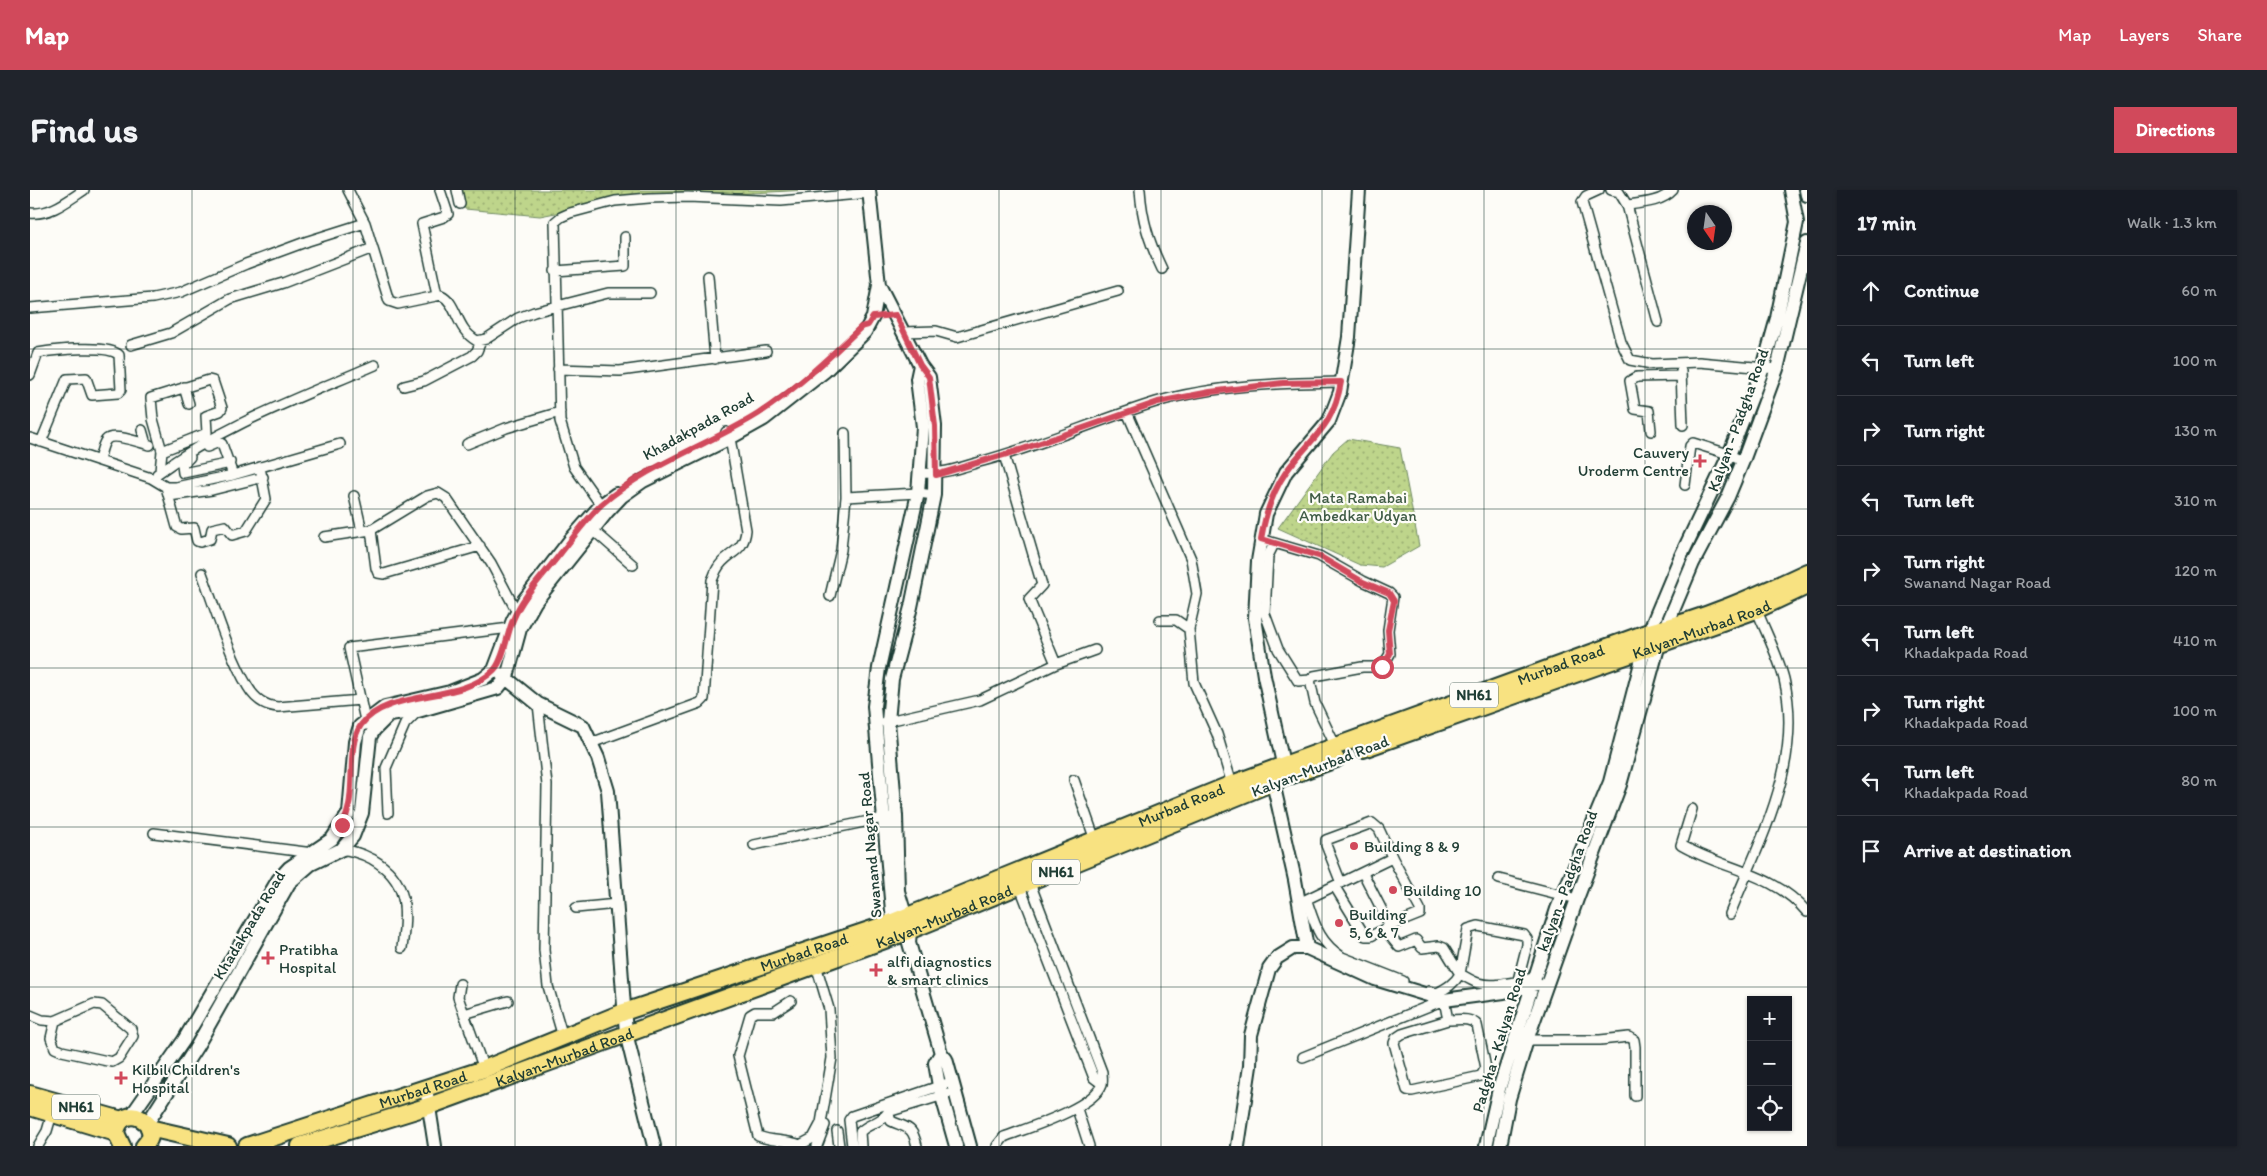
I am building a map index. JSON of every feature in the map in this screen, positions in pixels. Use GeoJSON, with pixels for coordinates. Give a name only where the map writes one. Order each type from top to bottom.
{"type":"FeatureCollection","features":[{"type":"Feature","properties":{"kind":"highway","name":"NH61"},"geometry":{"type":"LineString","coordinates":[[1666,628],[1754,604],[1807,572]]}},
{"type":"Feature","properties":{"kind":"highway","name":"Kalyan-Murbad Road"},"geometry":{"type":"LineString","coordinates":[[300,1146],[429,1106],[816,964],[903,929],[1024,885],[1149,826],[1278,773],[1437,715],[1643,649],[1654,638],[1807,586]]}},
{"type":"Feature","properties":{"kind":"highway","name":"Murbad Road"},"geometry":{"type":"LineString","coordinates":[[247,1146],[484,1069],[624,1012],[903,929],[1095,840],[1149,826],[1232,784],[1278,773],[1336,747],[1437,715],[1654,638],[1666,628]]}},
{"type":"Feature","properties":{"kind":"highway","name":"NH61"},"geometry":{"type":"LineString","coordinates":[[30,1094],[120,1134]]}},
{"type":"Feature","properties":{"kind":"highway","name":"NH61"},"geometry":{"type":"LineString","coordinates":[[30,1107],[120,1134]]}},
{"type":"Feature","properties":{"kind":"highway","name":"NH61"},"geometry":{"type":"LineString","coordinates":[[120,1134],[140,1117],[150,1137],[228,1146]]}},
{"type":"Feature","properties":{"kind":"main road"},"geometry":{"type":"LineString","coordinates":[[1307,948],[1302,901],[1295,880],[1255,618],[1258,561],[1266,514],[1286,472],[1329,421],[1341,382],[1350,337],[1360,190]]}},
{"type":"Feature","properties":{"kind":"main road","name":"Kalyan - Padgha Road"},"geometry":{"type":"LineString","coordinates":[[1654,638],[1680,558],[1729,454],[1763,368],[1802,222],[1791,190]]}},
{"type":"Feature","properties":{"kind":"main road"},"geometry":{"type":"LineString","coordinates":[[1806,190],[1807,195]]}},
{"type":"Feature","properties":{"kind":"main road","name":"Swanand Nagar Road"},"geometry":{"type":"LineString","coordinates":[[870,191],[879,284],[920,365],[917,379],[925,396],[936,475],[934,495],[910,607],[882,722],[890,817],[903,929],[941,1053],[935,1063],[946,1089]]}},
{"type":"Feature","properties":{"kind":"main road","name":"Kalyan - Padgha Road"},"geometry":{"type":"LineString","coordinates":[[1666,628],[1693,563],[1728,497],[1744,461],[1777,369],[1807,243]]}},
{"type":"Feature","properties":{"kind":"main road"},"geometry":{"type":"LineString","coordinates":[[879,284],[870,321],[896,315]]}},
{"type":"Feature","properties":{"kind":"main road","name":"Khadakpada Road"},"geometry":{"type":"LineString","coordinates":[[494,670],[510,628],[542,585],[604,509],[640,476],[728,435],[761,416],[819,368],[861,327],[870,321]]}},
{"type":"Feature","properties":{"kind":"main road","name":"Swanand Nagar Road"},"geometry":{"type":"LineString","coordinates":[[882,722],[874,706],[878,677],[918,494],[929,426]]}},
{"type":"Feature","properties":{"kind":"main road","name":"Khadakpada Road"},"geometry":{"type":"LineString","coordinates":[[565,556],[592,529],[604,509]]}},
{"type":"Feature","properties":{"kind":"main road"},"geometry":{"type":"LineString","coordinates":[[1680,558],[1693,563]]}},
{"type":"Feature","properties":{"kind":"main road","name":"Khadakpada Road"},"geometry":{"type":"LineString","coordinates":[[506,677],[520,629],[521,615]]}},
{"type":"Feature","properties":{"kind":"main road","name":"kalyan - Padgha Road"},"geometry":{"type":"LineString","coordinates":[[1500,1146],[1503,1097],[1527,1040],[1576,899],[1593,840],[1615,783],[1654,638]]}},
{"type":"Feature","properties":{"kind":"main road"},"geometry":{"type":"LineString","coordinates":[[1615,783],[1643,649]]}},
{"type":"Feature","properties":{"kind":"main road"},"geometry":{"type":"LineString","coordinates":[[370,737],[374,730],[389,715],[418,711],[480,686],[494,670],[506,677],[538,704],[583,726],[608,791],[626,1033],[654,1146]]}},
{"type":"Feature","properties":{"kind":"main road"},"geometry":{"type":"LineString","coordinates":[[365,721],[385,707],[423,697],[480,686],[498,688],[506,677]]}},
{"type":"Feature","properties":{"kind":"main road"},"geometry":{"type":"LineString","coordinates":[[878,677],[892,679]]}},
{"type":"Feature","properties":{"kind":"main road","name":"Khadakpada Road"},"geometry":{"type":"LineString","coordinates":[[150,1137],[260,922],[278,880],[288,868],[332,839],[349,813],[355,742],[360,726],[365,721]]}},
{"type":"Feature","properties":{"kind":"main road","name":"Khadakpada Road"},"geometry":{"type":"LineString","coordinates":[[120,1134],[186,1035],[205,1001],[289,883],[301,871],[342,849],[353,836],[362,813],[370,737]]}},
{"type":"Feature","properties":{"kind":"main road","name":"Padgha - Kalyan Road"},"geometry":{"type":"LineString","coordinates":[[1486,1146],[1503,1097],[1533,981],[1564,895],[1593,840]]}},
{"type":"Feature","properties":{"kind":"main road"},"geometry":{"type":"LineString","coordinates":[[1238,1146],[1250,1066],[1251,1036],[1269,969],[1278,958],[1293,948],[1307,948],[1375,979],[1444,1000],[1504,992],[1533,981],[1547,982]]}},
{"type":"Feature","properties":{"kind":"main road"},"geometry":{"type":"LineString","coordinates":[[186,1035],[199,1042]]}},
{"type":"Feature","properties":{"kind":"main road"},"geometry":{"type":"LineString","coordinates":[[426,1088],[435,1146]]}},
{"type":"Feature","properties":{"kind":"main road"},"geometry":{"type":"LineString","coordinates":[[946,1089],[956,1146]]}},
{"type":"Feature","properties":{"kind":"main road"},"geometry":{"type":"LineString","coordinates":[[946,1089],[970,1146]]}},
{"type":"Feature","properties":{"kind":"street"},"geometry":{"type":"LineString","coordinates":[[30,213],[44,213],[53,210],[84,190]]}},
{"type":"Feature","properties":{"kind":"street"},"geometry":{"type":"LineString","coordinates":[[348,190],[365,223],[389,301],[398,304],[437,295],[446,297],[450,302],[460,327],[472,338],[481,341]]}},
{"type":"Feature","properties":{"kind":"street"},"geometry":{"type":"LineString","coordinates":[[437,295],[422,224],[444,218],[448,214],[440,190]]}},
{"type":"Feature","properties":{"kind":"street"},"geometry":{"type":"LineString","coordinates":[[457,190],[460,204]]}},
{"type":"Feature","properties":{"kind":"street"},"geometry":{"type":"LineString","coordinates":[[1140,190],[1141,208],[1148,240],[1162,269]]}},
{"type":"Feature","properties":{"kind":"street"},"geometry":{"type":"LineString","coordinates":[[1599,190],[1586,196],[1582,202],[1621,342],[1630,360],[1633,378],[1630,381],[1635,409],[1648,410],[1651,431]]}},
{"type":"Feature","properties":{"kind":"street"},"geometry":{"type":"LineString","coordinates":[[1611,190],[1619,192],[1627,204],[1658,322]]}},
{"type":"Feature","properties":{"kind":"street"},"geometry":{"type":"LineString","coordinates":[[1627,204],[1650,202],[1668,195],[1673,190]]}},
{"type":"Feature","properties":{"kind":"street"},"geometry":{"type":"LineString","coordinates":[[604,509],[574,467],[560,421],[555,222],[570,213],[615,201],[688,197],[781,201],[870,191]]}},
{"type":"Feature","properties":{"kind":"street"},"geometry":{"type":"LineString","coordinates":[[30,308],[152,298],[181,292],[255,260],[365,223]]}},
{"type":"Feature","properties":{"kind":"street"},"geometry":{"type":"LineString","coordinates":[[555,271],[625,266],[625,236]]}},
{"type":"Feature","properties":{"kind":"street"},"geometry":{"type":"LineString","coordinates":[[132,345],[171,333],[230,299],[283,284],[373,248]]}},
{"type":"Feature","properties":{"kind":"street"},"geometry":{"type":"LineString","coordinates":[[708,276],[715,359]]}},
{"type":"Feature","properties":{"kind":"street"},"geometry":{"type":"LineString","coordinates":[[904,332],[936,331],[957,337],[1118,290]]}},
{"type":"Feature","properties":{"kind":"street"},"geometry":{"type":"LineString","coordinates":[[404,386],[424,381],[472,356],[477,351],[481,341],[518,318],[608,293],[650,293]]}},
{"type":"Feature","properties":{"kind":"street"},"geometry":{"type":"LineString","coordinates":[[30,375],[38,353],[110,350],[116,351],[119,355],[121,390],[118,393],[92,395],[86,378],[67,379],[41,442]]}},
{"type":"Feature","properties":{"kind":"street"},"geometry":{"type":"LineString","coordinates":[[558,369],[620,371],[766,351]]}},
{"type":"Feature","properties":{"kind":"street"},"geometry":{"type":"LineString","coordinates":[[1630,360],[1652,364],[1681,363],[1777,369]]}},
{"type":"Feature","properties":{"kind":"street"},"geometry":{"type":"LineString","coordinates":[[1681,363],[1683,426]]}},
{"type":"Feature","properties":{"kind":"street"},"geometry":{"type":"LineString","coordinates":[[151,478],[200,445],[249,419],[376,366]]}},
{"type":"Feature","properties":{"kind":"street"},"geometry":{"type":"LineString","coordinates":[[1633,378],[1682,376]]}},
{"type":"Feature","properties":{"kind":"street"},"geometry":{"type":"LineString","coordinates":[[160,471],[162,451],[150,401],[151,398],[184,387],[213,381],[222,408],[220,411],[206,416],[207,433],[162,451]]}},
{"type":"Feature","properties":{"kind":"street"},"geometry":{"type":"LineString","coordinates":[[920,473],[936,475],[1004,455],[1158,402],[1210,392],[1283,383],[1341,382]]}},
{"type":"Feature","properties":{"kind":"street"},"geometry":{"type":"LineString","coordinates":[[184,387],[189,404]]}},
{"type":"Feature","properties":{"kind":"street"},"geometry":{"type":"LineString","coordinates":[[467,444],[506,428],[560,412]]}},
{"type":"Feature","properties":{"kind":"street"},"geometry":{"type":"LineString","coordinates":[[1128,412],[1191,559],[1198,594],[1189,629],[1194,683],[1217,734],[1232,784]]}},
{"type":"Feature","properties":{"kind":"street"},"geometry":{"type":"LineString","coordinates":[[99,460],[106,440],[110,438],[120,437],[148,445],[142,430]]}},
{"type":"Feature","properties":{"kind":"street"},"geometry":{"type":"LineString","coordinates":[[830,596],[841,550],[846,498],[844,433]]}},
{"type":"Feature","properties":{"kind":"street"},"geometry":{"type":"LineString","coordinates":[[591,743],[700,703],[704,699],[712,580],[717,568],[741,547],[745,541],[745,522],[728,435]]}},
{"type":"Feature","properties":{"kind":"street"},"geometry":{"type":"LineString","coordinates":[[30,438],[151,478],[177,491],[244,487],[263,477]]}},
{"type":"Feature","properties":{"kind":"street"},"geometry":{"type":"LineString","coordinates":[[244,487],[222,444],[219,442],[203,448],[183,462],[183,473],[177,491],[177,527],[181,529],[194,528],[197,541],[200,542],[212,537],[212,528],[225,526],[232,535],[246,531],[266,499],[260,467]]}},
{"type":"Feature","properties":{"kind":"street"},"geometry":{"type":"LineString","coordinates":[[1684,485],[1690,446],[1693,443],[1729,454],[1744,461]]}},
{"type":"Feature","properties":{"kind":"street"},"geometry":{"type":"LineString","coordinates":[[177,491],[340,444]]}},
{"type":"Feature","properties":{"kind":"street"},"geometry":{"type":"LineString","coordinates":[[1004,455],[1042,585],[1029,599],[1056,664]]}},
{"type":"Feature","properties":{"kind":"street"},"geometry":{"type":"LineString","coordinates":[[183,473],[230,462]]}},
{"type":"Feature","properties":{"kind":"street"},"geometry":{"type":"LineString","coordinates":[[177,491],[180,504]]}},
{"type":"Feature","properties":{"kind":"street"},"geometry":{"type":"LineString","coordinates":[[324,537],[366,531],[427,496],[438,493],[446,498],[480,546],[521,615]]}},
{"type":"Feature","properties":{"kind":"street"},"geometry":{"type":"LineString","coordinates":[[846,498],[918,494],[934,495]]}},
{"type":"Feature","properties":{"kind":"street"},"geometry":{"type":"LineString","coordinates":[[354,496],[378,573],[384,574],[480,546]]}},
{"type":"Feature","properties":{"kind":"street"},"geometry":{"type":"LineString","coordinates":[[592,529],[633,565]]}},
{"type":"Feature","properties":{"kind":"street"},"geometry":{"type":"LineString","coordinates":[[1261,539],[1319,556],[1363,582],[1389,593],[1394,601],[1388,630],[1390,654],[1382,667],[1362,667],[1314,676],[1310,680],[1298,681],[1278,649],[1265,614],[1268,556],[1274,544]]}},
{"type":"Feature","properties":{"kind":"street"},"geometry":{"type":"LineString","coordinates":[[202,573],[223,631],[248,688],[259,700],[267,706],[278,708],[361,700]]}},
{"type":"Feature","properties":{"kind":"street"},"geometry":{"type":"LineString","coordinates":[[1730,914],[1782,783],[1789,744],[1788,696],[1784,677],[1754,604]]}},
{"type":"Feature","properties":{"kind":"street"},"geometry":{"type":"LineString","coordinates":[[1160,620],[1176,620],[1189,629]]}},
{"type":"Feature","properties":{"kind":"street"},"geometry":{"type":"LineString","coordinates":[[370,737],[349,648],[510,628]]}},
{"type":"Feature","properties":{"kind":"street"},"geometry":{"type":"LineString","coordinates":[[882,722],[980,700],[1056,664],[1094,650]]}},
{"type":"Feature","properties":{"kind":"street"},"geometry":{"type":"LineString","coordinates":[[1310,680],[1315,703],[1336,747]]}},
{"type":"Feature","properties":{"kind":"street"},"geometry":{"type":"LineString","coordinates":[[388,813],[386,768],[405,724],[418,711],[423,697]]}},
{"type":"Feature","properties":{"kind":"street"},"geometry":{"type":"LineString","coordinates":[[538,704],[547,785],[544,950],[548,986],[563,1037]]}},
{"type":"Feature","properties":{"kind":"street"},"geometry":{"type":"LineString","coordinates":[[1074,780],[1095,840]]}},
{"type":"Feature","properties":{"kind":"street"},"geometry":{"type":"LineString","coordinates":[[1692,809],[1680,842],[1681,845],[1747,872],[1786,891],[1807,912]]}},
{"type":"Feature","properties":{"kind":"street"},"geometry":{"type":"LineString","coordinates":[[754,845],[890,817]]}},
{"type":"Feature","properties":{"kind":"street"},"geometry":{"type":"LineString","coordinates":[[1372,823],[1379,829],[1393,859],[1420,910],[1420,914],[1365,936],[1338,885],[1326,840],[1372,823]]}},
{"type":"Feature","properties":{"kind":"street"},"geometry":{"type":"LineString","coordinates":[[154,833],[313,853],[342,849],[362,854],[387,868],[402,890],[406,916],[402,948]]}},
{"type":"Feature","properties":{"kind":"street"},"geometry":{"type":"LineString","coordinates":[[1393,859],[1302,901],[1317,932],[1333,951],[1342,957],[1377,972],[1437,993],[1454,983],[1460,974],[1468,929],[1478,926],[1524,935],[1528,939],[1518,980]]}},
{"type":"Feature","properties":{"kind":"street"},"geometry":{"type":"LineString","coordinates":[[1363,872],[1388,928],[1399,947],[1416,940],[1422,948],[1439,946],[1444,948],[1460,974],[1479,983],[1518,980],[1533,981]]}},
{"type":"Feature","properties":{"kind":"street"},"geometry":{"type":"LineString","coordinates":[[1499,879],[1576,899]]}},
{"type":"Feature","properties":{"kind":"street"},"geometry":{"type":"LineString","coordinates":[[997,1146],[1004,1137],[1077,1109],[1094,1095],[1102,1084],[1094,1078],[1076,1018],[1024,885]]}},
{"type":"Feature","properties":{"kind":"street"},"geometry":{"type":"LineString","coordinates":[[576,908],[617,904]]}},
{"type":"Feature","properties":{"kind":"street"},"geometry":{"type":"LineString","coordinates":[[791,1000],[774,1012],[755,1012],[750,1015],[738,1056],[758,1136],[770,1140],[785,1139],[800,1145],[812,1138],[821,1123],[832,1058],[829,1009],[816,964]]}},
{"type":"Feature","properties":{"kind":"street"},"geometry":{"type":"LineString","coordinates":[[460,984],[458,997],[484,1069]]}},
{"type":"Feature","properties":{"kind":"street"},"geometry":{"type":"LineString","coordinates":[[464,1014],[508,1000]]}},
{"type":"Feature","properties":{"kind":"street"},"geometry":{"type":"LineString","coordinates":[[1303,1057],[1444,1000],[1448,1020]]}},
{"type":"Feature","properties":{"kind":"street"},"geometry":{"type":"LineString","coordinates":[[30,1015],[42,1020],[55,1021],[94,1004],[102,1005],[131,1029],[132,1036],[119,1058],[112,1062],[55,1048],[51,1038],[55,1021]]}},
{"type":"Feature","properties":{"kind":"street"},"geometry":{"type":"LineString","coordinates":[[1448,1020],[1473,1021],[1477,1025],[1486,1068],[1485,1073],[1482,1076],[1412,1091],[1407,1090],[1394,1043],[1396,1038],[1402,1034],[1448,1020]]}},
{"type":"Feature","properties":{"kind":"street"},"geometry":{"type":"LineString","coordinates":[[1527,1040],[1600,1040],[1630,1037],[1634,1040],[1635,1046],[1635,1096]]}},
{"type":"Feature","properties":{"kind":"street"},"geometry":{"type":"LineString","coordinates":[[861,1146],[860,1132],[865,1126],[884,1118],[888,1112],[946,1089]]}},
{"type":"Feature","properties":{"kind":"street"},"geometry":{"type":"LineString","coordinates":[[852,1146],[848,1120],[852,1116],[946,1089]]}},
{"type":"Feature","properties":{"kind":"street"},"geometry":{"type":"LineString","coordinates":[[1077,1109],[1089,1146]]}},
{"type":"Feature","properties":{"kind":"street"},"geometry":{"type":"LineString","coordinates":[[817,1146],[830,1110]]}},
{"type":"Feature","properties":{"kind":"street"},"geometry":{"type":"LineString","coordinates":[[888,1112],[891,1120],[906,1126],[913,1132],[917,1146]]}},
{"type":"Feature","properties":{"kind":"street"},"geometry":{"type":"LineString","coordinates":[[38,1146],[47,1131],[52,1114]]}},
{"type":"Feature","properties":{"kind":"street"},"geometry":{"type":"LineString","coordinates":[[837,1131],[839,1146]]}},
{"type":"Feature","properties":{"kind":"green space"},"geometry":{"type":"Polygon","coordinates":[[[461,190],[807,190],[623,200],[540,216],[465,209],[461,190]]]}},
{"type":"Feature","properties":{"kind":"green space","name":"Mata Ramabai Ambedkar Udyan"},"geometry":{"type":"Polygon","coordinates":[[[1348,439],[1400,448],[1419,546],[1382,567],[1360,565],[1278,528],[1333,452],[1348,439]]]}},
{"type":"Feature","properties":{"kind":"place","name":"Cauvery Uroderm Centre"},"geometry":{"type":"Point","coordinates":[1700,461]}},
{"type":"Feature","properties":{"kind":"place","name":"Building 8 & 9"},"geometry":{"type":"Point","coordinates":[1354,846]}},
{"type":"Feature","properties":{"kind":"place","name":"Building 10"},"geometry":{"type":"Point","coordinates":[1393,890]}},
{"type":"Feature","properties":{"kind":"place","name":"Building 5, 6 & 7"},"geometry":{"type":"Point","coordinates":[1339,923]}},
{"type":"Feature","properties":{"kind":"place","name":"Pratibha Hospital"},"geometry":{"type":"Point","coordinates":[268,958]}},
{"type":"Feature","properties":{"kind":"place","name":"alfi diagnostics & smart clinics"},"geometry":{"type":"Point","coordinates":[876,970]}},
{"type":"Feature","properties":{"kind":"place","name":"Kilbil Children's Hospital"},"geometry":{"type":"Point","coordinates":[121,1078]}},
{"type":"Feature","properties":{"kind":"route"},"geometry":{"type":"LineString","coordinates":[[342,825],[349,813],[355,742],[360,726],[365,721],[385,707],[450,692],[482,679],[496,669],[512,620],[524,600],[571,539],[601,505],[640,476],[759,413],[819,368],[861,327],[868,325],[873,317],[896,315],[920,365],[929,377],[935,426],[936,475],[1020,450],[1158,402],[1210,392],[1283,383],[1341,382],[1340,392],[1329,421],[1310,446],[1286,472],[1266,514],[1261,539],[1272,544],[1307,551],[1319,556],[1363,582],[1389,593],[1394,601],[1388,630],[1390,654],[1382,667]]}}]}
